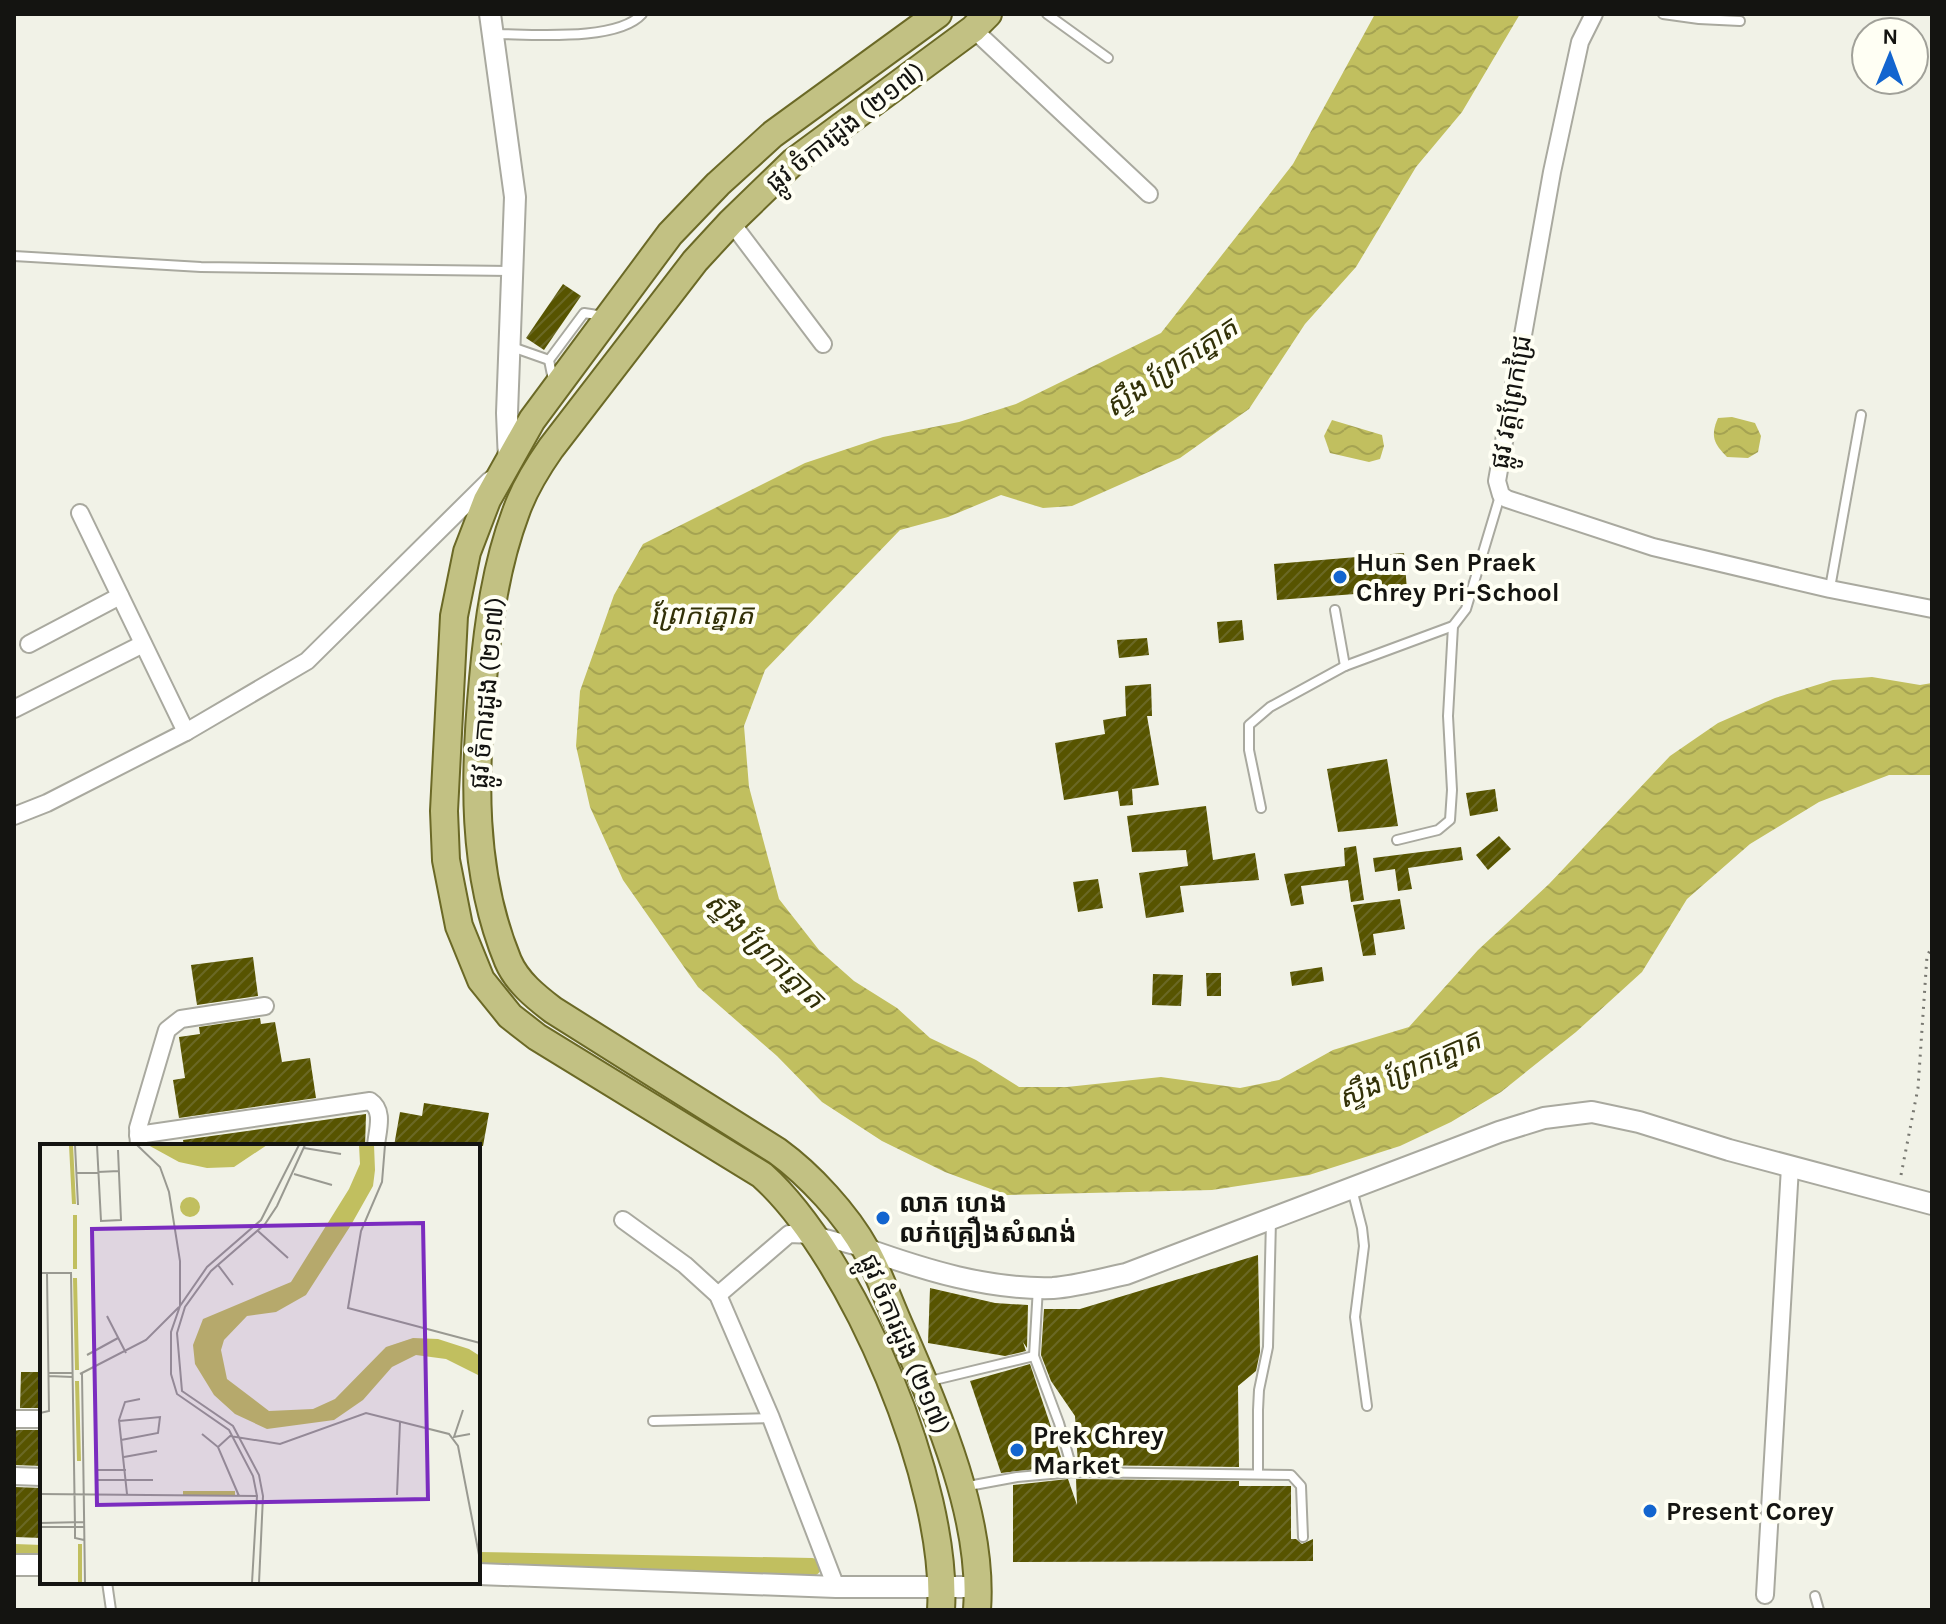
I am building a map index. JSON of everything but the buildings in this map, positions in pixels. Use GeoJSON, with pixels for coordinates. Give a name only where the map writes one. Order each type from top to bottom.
{"type":"FeatureCollection","features":[{"type":"Feature","properties":{"kind":"main road","name":"ផ្លូវ ចំការដូង (២១៧)"},"geometry":{"type":"LineString","coordinates":[[938,14],[773,134],[718,184],[670,234],[532,420],[487,500],[467,552],[454,616],[444,811],[446,860],[459,926],[481,980],[510,1016],[537,1037],[762,1175],[785,1196],[814,1235],[863,1317],[902,1411],[921,1472],[940,1555],[941,1599]]}},
{"type":"Feature","properties":{"kind":"main road","name":"ផ្លូវ ចំការដូង (២១៧)"},"geometry":{"type":"LineString","coordinates":[[978,1598],[976,1553],[934,1403],[866,1249],[805,1172],[777,1151],[553,1010],[529,990],[509,964],[494,918],[481,859],[477,740],[488,623],[516,511],[535,471],[695,261],[731,222],[793,162],[980,22]]}},
{"type":"Feature","properties":{"kind":"main road"},"geometry":{"type":"LineString","coordinates":[[447,738],[477,740]]}},
{"type":"Feature","properties":{"kind":"street","name":"ផ្លូវ វត្តព្រែកជ្រៃ"},"geometry":{"type":"LineString","coordinates":[[1594,14],[1580,42],[1552,172],[1497,481],[1501,495],[1653,547],[1830,589],[1932,609]]}},
{"type":"Feature","properties":{"kind":"street"},"geometry":{"type":"LineString","coordinates":[[980,22],[1149,194]]}},
{"type":"Feature","properties":{"kind":"street"},"geometry":{"type":"LineString","coordinates":[[14,816],[47,803],[186,732],[307,661],[508,462],[515,197],[492,24]]}},
{"type":"Feature","properties":{"kind":"street"},"geometry":{"type":"LineString","coordinates":[[731,222],[823,344]]}},
{"type":"Feature","properties":{"kind":"street"},"geometry":{"type":"LineString","coordinates":[[508,462],[535,471]]}},
{"type":"Feature","properties":{"kind":"street"},"geometry":{"type":"LineString","coordinates":[[80,513],[186,732]]}},
{"type":"Feature","properties":{"kind":"street"},"geometry":{"type":"LineString","coordinates":[[29,644],[120,596]]}},
{"type":"Feature","properties":{"kind":"street"},"geometry":{"type":"LineString","coordinates":[[14,709],[143,644]]}},
{"type":"Feature","properties":{"kind":"street"},"geometry":{"type":"LineString","coordinates":[[265,1006],[181,1019],[167,1030],[138,1128],[139,1140],[370,1101],[379,1113],[376,1144]]}},
{"type":"Feature","properties":{"kind":"street"},"geometry":{"type":"LineString","coordinates":[[718,1295],[789,1234],[814,1235],[921,1268],[983,1282],[1038,1287],[1085,1284],[1126,1274],[1499,1132],[1544,1118],[1592,1112],[1639,1122],[1790,1167],[1932,1204]]}},
{"type":"Feature","properties":{"kind":"street"},"geometry":{"type":"LineString","coordinates":[[1765,1595],[1790,1167]]}},
{"type":"Feature","properties":{"kind":"street"},"geometry":{"type":"LineString","coordinates":[[623,1220],[685,1265],[718,1295],[771,1418],[836,1587]]}},
{"type":"Feature","properties":{"kind":"street"},"geometry":{"type":"LineString","coordinates":[[14,1419],[40,1419]]}},
{"type":"Feature","properties":{"kind":"street"},"geometry":{"type":"LineString","coordinates":[[14,1476],[40,1477]]}},
{"type":"Feature","properties":{"kind":"street"},"geometry":{"type":"LineString","coordinates":[[14,1565],[40,1565]]}},
{"type":"Feature","properties":{"kind":"street"},"geometry":{"type":"LineString","coordinates":[[480,1574],[836,1587],[941,1599],[978,1598]]}},
{"type":"Feature","properties":{"kind":"lane"},"geometry":{"type":"LineString","coordinates":[[492,24],[589,34],[636,22],[642,14]]}},
{"type":"Feature","properties":{"kind":"lane"},"geometry":{"type":"LineString","coordinates":[[1047,14],[1108,58]]}},
{"type":"Feature","properties":{"kind":"lane"},"geometry":{"type":"LineString","coordinates":[[1663,14],[1740,21]]}},
{"type":"Feature","properties":{"kind":"lane"},"geometry":{"type":"LineString","coordinates":[[14,256],[201,267],[513,271]]}},
{"type":"Feature","properties":{"kind":"lane"},"geometry":{"type":"LineString","coordinates":[[555,389],[549,360],[584,313],[609,317]]}},
{"type":"Feature","properties":{"kind":"lane"},"geometry":{"type":"LineString","coordinates":[[511,347],[549,360]]}},
{"type":"Feature","properties":{"kind":"lane"},"geometry":{"type":"LineString","coordinates":[[1830,589],[1861,415]]}},
{"type":"Feature","properties":{"kind":"lane"},"geometry":{"type":"LineString","coordinates":[[1261,808],[1249,750],[1249,725],[1270,707],[1345,666],[1453,626],[1466,609],[1501,495]]}},
{"type":"Feature","properties":{"kind":"lane"},"geometry":{"type":"LineString","coordinates":[[1335,610],[1345,666]]}},
{"type":"Feature","properties":{"kind":"lane"},"geometry":{"type":"LineString","coordinates":[[1397,840],[1438,830],[1450,820],[1452,790],[1448,716],[1453,626]]}},
{"type":"Feature","properties":{"kind":"lane"},"geometry":{"type":"LineString","coordinates":[[1352,1188],[1364,1246],[1355,1317],[1367,1406]]}},
{"type":"Feature","properties":{"kind":"lane"},"geometry":{"type":"LineString","coordinates":[[1258,1473],[1259,1390],[1268,1347],[1271,1220]]}},
{"type":"Feature","properties":{"kind":"lane"},"geometry":{"type":"LineString","coordinates":[[1038,1287],[1034,1356],[1073,1472]]}},
{"type":"Feature","properties":{"kind":"lane"},"geometry":{"type":"LineString","coordinates":[[924,1382],[1034,1356]]}},
{"type":"Feature","properties":{"kind":"lane"},"geometry":{"type":"LineString","coordinates":[[653,1421],[771,1418]]}},
{"type":"Feature","properties":{"kind":"lane"},"geometry":{"type":"LineString","coordinates":[[960,1488],[1017,1477],[1073,1472],[1291,1475],[1298,1480],[1302,1498],[1303,1537]]}},
{"type":"Feature","properties":{"kind":"lane"},"geometry":{"type":"LineString","coordinates":[[107,1584],[111,1610]]}},
{"type":"Feature","properties":{"kind":"lane"},"geometry":{"type":"LineString","coordinates":[[1815,1596],[1819,1610]]}},
{"type":"Feature","properties":{"kind":"path"},"geometry":{"type":"LineString","coordinates":[[1897,1195],[1918,1088],[1927,956],[1932,947]]}},
{"type":"Feature","properties":{"kind":"water","name":"ព្រែកត្នោត"},"geometry":{"type":"Polygon","coordinates":[[[1375,14],[1520,14],[1462,112],[1416,167],[1356,267],[1305,324],[1249,409],[1180,458],[1072,506],[1043,508],[1001,495],[948,517],[900,530],[765,670],[744,726],[749,787],[779,899],[819,950],[854,981],[897,1008],[930,1038],[976,1060],[1019,1087],[1067,1087],[1161,1077],[1240,1088],[1279,1080],[1333,1050],[1409,1027],[1478,950],[1549,884],[1670,756],[1718,723],[1775,698],[1833,680],[1872,677],[1920,685],[1932,683],[1932,775],[1889,775],[1819,802],[1750,844],[1687,899],[1642,972],[1576,1032],[1501,1092],[1451,1122],[1400,1146],[1309,1175],[1212,1190],[1007,1195],[945,1172],[882,1141],[822,1102],[777,1056],[698,987],[623,880],[590,807],[576,746],[580,691],[614,595],[643,544],[805,463],[883,437],[959,422],[1016,404],[1161,333],[1293,164],[1375,14]]]}},
{"type":"Feature","properties":{"kind":"water"},"geometry":{"type":"Polygon","coordinates":[[[1732,417],[1755,423],[1761,436],[1758,452],[1748,458],[1727,457],[1715,439],[1718,418],[1732,417]]]}},
{"type":"Feature","properties":{"kind":"water"},"geometry":{"type":"Polygon","coordinates":[[[1332,420],[1382,435],[1384,446],[1380,459],[1369,462],[1330,453],[1324,436],[1332,420]]]}},
{"type":"Feature","properties":{"kind":"waterway"},"geometry":{"type":"LineString","coordinates":[[14,1553],[40,1554]]}},
{"type":"Feature","properties":{"kind":"waterway"},"geometry":{"type":"LineString","coordinates":[[480,1561],[812,1567]]}},
{"type":"Feature","properties":{"kind":"place","name":"Hun Sen Praek Chrey Pri-School"},"geometry":{"type":"Point","coordinates":[1340,577]}},
{"type":"Feature","properties":{"kind":"place","name":"លាភ ហេង លក់គ្រឿងសំណង់"},"geometry":{"type":"Point","coordinates":[883,1218]}},
{"type":"Feature","properties":{"kind":"place","name":"Prek Chrey Market"},"geometry":{"type":"Point","coordinates":[1017,1450]}},
{"type":"Feature","properties":{"kind":"place","name":"Present Corey"},"geometry":{"type":"Point","coordinates":[1650,1511]}},
{"type":"Feature","properties":{"kind":"water label","name":"ស្ទឹង ព្រែកត្នោត"},"geometry":{"type":"Point","coordinates":[1171,367]}},
{"type":"Feature","properties":{"kind":"water label","name":"ស្ទឹង ព្រែកត្នោត"},"geometry":{"type":"Point","coordinates":[765,950]}},
{"type":"Feature","properties":{"kind":"water label","name":"ស្ទឹង ព្រែកត្នោត"},"geometry":{"type":"Point","coordinates":[1409,1069]}}]}
